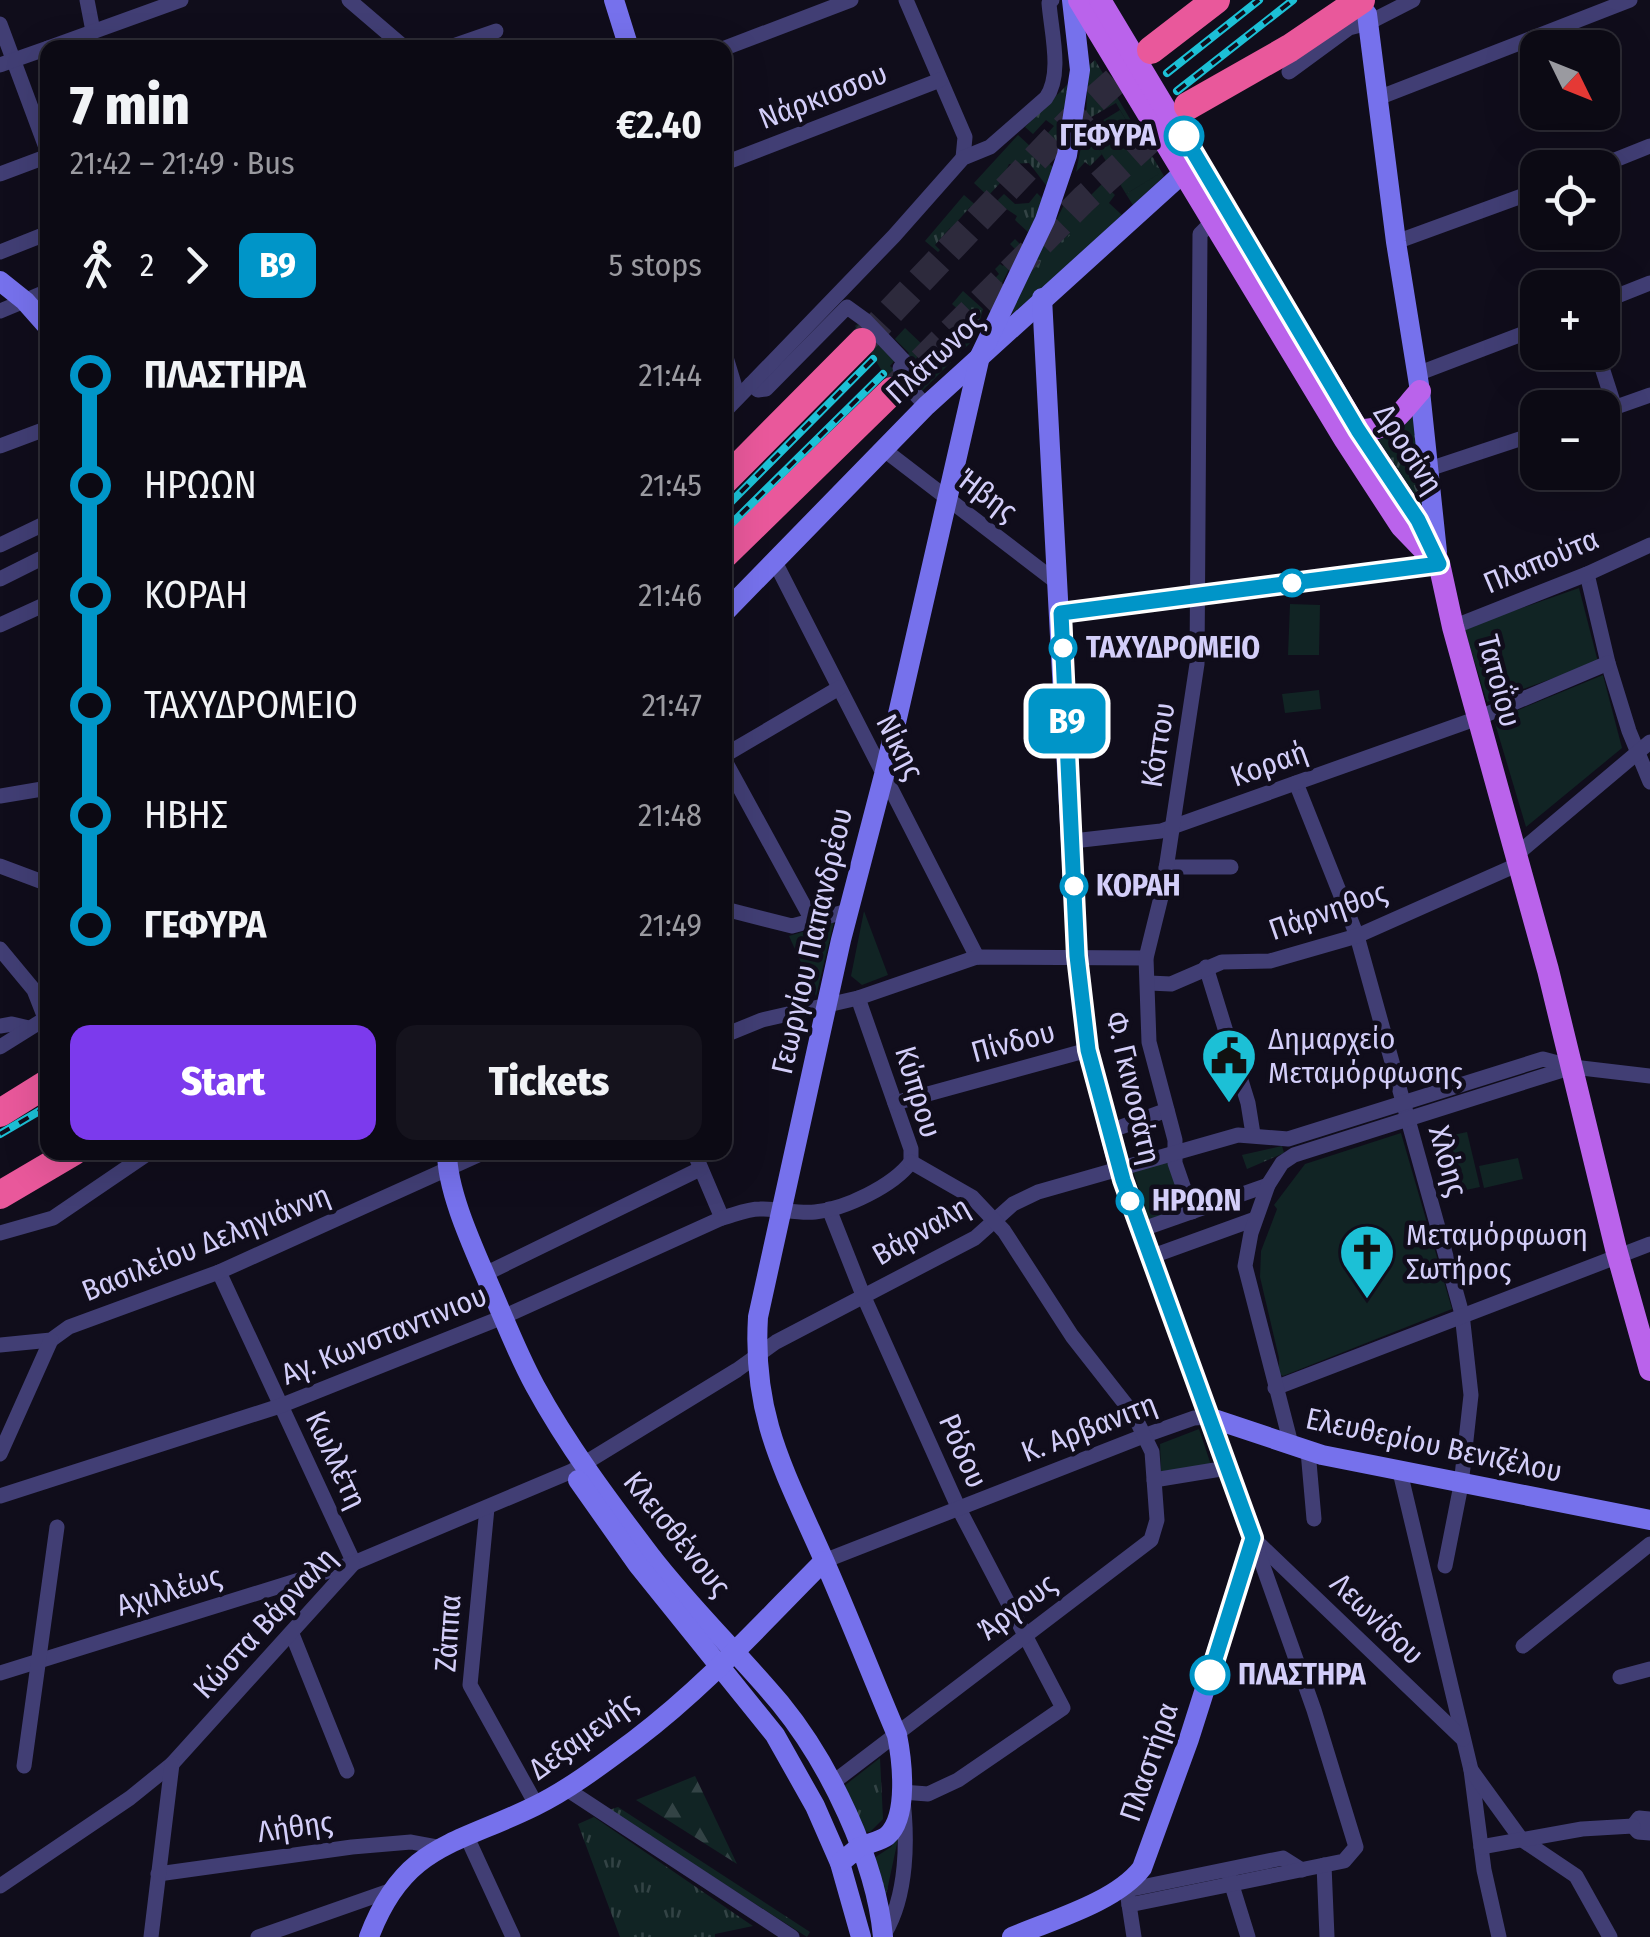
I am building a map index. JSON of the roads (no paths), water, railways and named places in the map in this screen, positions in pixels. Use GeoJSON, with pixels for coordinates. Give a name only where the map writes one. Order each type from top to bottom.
{"type":"FeatureCollection","features":[{"type":"Feature","properties":{"kind":"highway"},"geometry":{"type":"LineString","coordinates":[[1151,50],[1216,0]]}},
{"type":"Feature","properties":{"kind":"highway"},"geometry":{"type":"LineString","coordinates":[[1327,0],[1188,106],[1362,9]]}},
{"type":"Feature","properties":{"kind":"highway"},"geometry":{"type":"LineString","coordinates":[[732,473],[862,342]]}},
{"type":"Feature","properties":{"kind":"highway"},"geometry":{"type":"LineString","coordinates":[[732,547],[892,390]]}},
{"type":"Feature","properties":{"kind":"highway"},"geometry":{"type":"LineString","coordinates":[[0,1113],[40,1088]]}},
{"type":"Feature","properties":{"kind":"highway"},"geometry":{"type":"LineString","coordinates":[[0,1176],[40,1153]]}},
{"type":"Feature","properties":{"kind":"highway"},"geometry":{"type":"LineString","coordinates":[[0,1195],[59,1160]]}},
{"type":"Feature","properties":{"kind":"main road"},"geometry":{"type":"LineString","coordinates":[[614,0],[626,40]]}},
{"type":"Feature","properties":{"kind":"main road","name":"Γεωργίου Παπανδρέου"},"geometry":{"type":"LineString","coordinates":[[840,1863],[892,1830],[902,1792],[897,1736],[773,1448],[759,1388],[758,1317],[848,911],[884,775],[980,356],[1045,220],[1067,155],[1080,70],[1072,0]]}},
{"type":"Feature","properties":{"kind":"main road","name":"Δροσίνη"},"geometry":{"type":"LineString","coordinates":[[1080,0],[1114,40],[1188,164],[1418,520],[1439,564]]}},
{"type":"Feature","properties":{"kind":"main road","name":"Δροσίνη"},"geometry":{"type":"LineString","coordinates":[[1100,0],[1114,40]]}},
{"type":"Feature","properties":{"kind":"main road","name":"Τατοΐου"},"geometry":{"type":"LineString","coordinates":[[1362,9],[1418,382],[1439,564],[1650,1370]]}},
{"type":"Feature","properties":{"kind":"main road","name":"Πλάτωνος"},"geometry":{"type":"LineString","coordinates":[[732,605],[926,406],[1188,164]]}},
{"type":"Feature","properties":{"kind":"main road","name":"Δροσίνη"},"geometry":{"type":"LineString","coordinates":[[1188,164],[1212,221],[1401,526],[1439,564]]}},
{"type":"Feature","properties":{"kind":"main road"},"geometry":{"type":"LineString","coordinates":[[0,264],[16,282],[25,301]]}},
{"type":"Feature","properties":{"kind":"main road"},"geometry":{"type":"LineString","coordinates":[[0,281],[40,318]]}},
{"type":"Feature","properties":{"kind":"main road","name":"Φ. Γκινοσάτη"},"geometry":{"type":"LineString","coordinates":[[1042,298],[1077,956],[1088,1050],[1119,1168],[1253,1538]]}},
{"type":"Feature","properties":{"kind":"main road"},"geometry":{"type":"LineString","coordinates":[[1358,430],[1377,430],[1392,422],[1418,382]]}},
{"type":"Feature","properties":{"kind":"main road","name":"Κλεισθένους"},"geometry":{"type":"LineString","coordinates":[[444,1167],[485,1274],[498,1320]]}},
{"type":"Feature","properties":{"kind":"main road","name":"Κλεισθένους"},"geometry":{"type":"LineString","coordinates":[[444,1167],[498,1320],[578,1468],[644,1560],[727,1658],[776,1735],[815,1806],[867,1936]]}},
{"type":"Feature","properties":{"kind":"main road","name":"Ελευθερίου Βενιζέλου"},"geometry":{"type":"LineString","coordinates":[[1208,1417],[1299,1447],[1400,1472],[1650,1520]]}},
{"type":"Feature","properties":{"kind":"main road","name":"Πλαστήρα"},"geometry":{"type":"LineString","coordinates":[[1128,1893],[1150,1850],[1253,1538]]}},
{"type":"Feature","properties":{"kind":"main road","name":"Δεξαμενής"},"geometry":{"type":"LineString","coordinates":[[368,1937],[392,1890],[413,1864],[438,1847],[537,1806],[638,1737],[727,1658],[824,1561]]}},
{"type":"Feature","properties":{"kind":"main road","name":"Κλεισθένους"},"geometry":{"type":"LineString","coordinates":[[727,1658],[783,1706],[831,1784],[878,1898],[867,1936]]}},
{"type":"Feature","properties":{"kind":"main road"},"geometry":{"type":"LineString","coordinates":[[1015,1936],[1109,1896],[1128,1893]]}},
{"type":"Feature","properties":{"kind":"street"},"geometry":{"type":"LineString","coordinates":[[87,0],[93,31]]}},
{"type":"Feature","properties":{"kind":"street"},"geometry":{"type":"LineString","coordinates":[[69,40],[181,0]]}},
{"type":"Feature","properties":{"kind":"street"},"geometry":{"type":"LineString","coordinates":[[349,0],[395,40]]}},
{"type":"Feature","properties":{"kind":"street"},"geometry":{"type":"LineString","coordinates":[[732,45],[850,0]]}},
{"type":"Feature","properties":{"kind":"street"},"geometry":{"type":"LineString","coordinates":[[906,0],[965,137],[963,158]]}},
{"type":"Feature","properties":{"kind":"street"},"geometry":{"type":"LineString","coordinates":[[732,404],[894,236],[963,158],[990,147],[1052,89],[1048,3],[1052,0]]}},
{"type":"Feature","properties":{"kind":"street"},"geometry":{"type":"LineString","coordinates":[[1289,72],[1349,28],[1362,9],[1413,0]]}},
{"type":"Feature","properties":{"kind":"street"},"geometry":{"type":"LineString","coordinates":[[1378,98],[1630,0]]}},
{"type":"Feature","properties":{"kind":"street"},"geometry":{"type":"LineString","coordinates":[[0,24],[6,62],[40,136]]}},
{"type":"Feature","properties":{"kind":"street"},"geometry":{"type":"LineString","coordinates":[[470,40],[496,31]]}},
{"type":"Feature","properties":{"kind":"street"},"geometry":{"type":"LineString","coordinates":[[6,62],[40,51]]}},
{"type":"Feature","properties":{"kind":"street","name":"Νάρκισσου"},"geometry":{"type":"LineString","coordinates":[[732,161],[940,80]]}},
{"type":"Feature","properties":{"kind":"street"},"geometry":{"type":"LineString","coordinates":[[1620,158],[1650,146]]}},
{"type":"Feature","properties":{"kind":"street"},"geometry":{"type":"LineString","coordinates":[[1,170],[40,157]]}},
{"type":"Feature","properties":{"kind":"street"},"geometry":{"type":"LineString","coordinates":[[1396,242],[1520,197]]}},
{"type":"Feature","properties":{"kind":"street","name":"Κόττου"},"geometry":{"type":"LineString","coordinates":[[1192,1212],[1149,1042],[1146,958],[1166,867],[1197,664],[1200,234],[1212,221]]}},
{"type":"Feature","properties":{"kind":"street"},"geometry":{"type":"LineString","coordinates":[[0,252],[40,236]]}},
{"type":"Feature","properties":{"kind":"street"},"geometry":{"type":"LineString","coordinates":[[1620,295],[1650,283]]}},
{"type":"Feature","properties":{"kind":"street"},"geometry":{"type":"LineString","coordinates":[[0,311],[40,294]]}},
{"type":"Feature","properties":{"kind":"street"},"geometry":{"type":"LineString","coordinates":[[751,384],[758,390],[766,389],[847,307],[905,362],[900,368],[913,380],[908,386],[926,406]]}},
{"type":"Feature","properties":{"kind":"street"},"geometry":{"type":"LineString","coordinates":[[1418,382],[1520,336]]}},
{"type":"Feature","properties":{"kind":"street"},"geometry":{"type":"LineString","coordinates":[[732,378],[738,398]]}},
{"type":"Feature","properties":{"kind":"street"},"geometry":{"type":"LineString","coordinates":[[1620,406],[1650,395]]}},
{"type":"Feature","properties":{"kind":"street"},"geometry":{"type":"LineString","coordinates":[[0,446],[40,431]]}},
{"type":"Feature","properties":{"kind":"street"},"geometry":{"type":"LineString","coordinates":[[1430,469],[1520,440]]}},
{"type":"Feature","properties":{"kind":"street","name":"Ήβης"},"geometry":{"type":"LineString","coordinates":[[883,448],[1059,584]]}},
{"type":"Feature","properties":{"kind":"street"},"geometry":{"type":"LineString","coordinates":[[0,545],[40,526]]}},
{"type":"Feature","properties":{"kind":"street","name":"Πλαπούτα"},"geometry":{"type":"LineString","coordinates":[[1454,628],[1649,548]]}},
{"type":"Feature","properties":{"kind":"street"},"geometry":{"type":"LineString","coordinates":[[0,579],[40,558]]}},
{"type":"Feature","properties":{"kind":"street","name":"Νίκης"},"geometry":{"type":"LineString","coordinates":[[775,562],[977,958]]}},
{"type":"Feature","properties":{"kind":"street"},"geometry":{"type":"LineString","coordinates":[[1061,613],[1439,564]]}},
{"type":"Feature","properties":{"kind":"street"},"geometry":{"type":"LineString","coordinates":[[1586,574],[1608,664],[1644,747],[1650,782]]}},
{"type":"Feature","properties":{"kind":"street"},"geometry":{"type":"LineString","coordinates":[[0,625],[40,606]]}},
{"type":"Feature","properties":{"kind":"street","name":"Κοραή"},"geometry":{"type":"LineString","coordinates":[[1072,841],[1160,831],[1478,718],[1608,664]]}},
{"type":"Feature","properties":{"kind":"street"},"geometry":{"type":"LineString","coordinates":[[732,754],[839,688]]}},
{"type":"Feature","properties":{"kind":"street","name":"Πάρνηθος"},"geometry":{"type":"LineString","coordinates":[[1149,984],[1171,984],[1222,962],[1270,961],[1356,936],[1518,859],[1644,747]]}},
{"type":"Feature","properties":{"kind":"street"},"geometry":{"type":"LineString","coordinates":[[732,771],[813,922]]}},
{"type":"Feature","properties":{"kind":"street","name":"Χλόης"},"geometry":{"type":"LineString","coordinates":[[1296,783],[1356,936],[1462,1314],[1471,1395],[1461,1484],[1445,1566]]}},
{"type":"Feature","properties":{"kind":"street"},"geometry":{"type":"LineString","coordinates":[[0,796],[40,789]]}},
{"type":"Feature","properties":{"kind":"street"},"geometry":{"type":"LineString","coordinates":[[0,866],[40,881]]}},
{"type":"Feature","properties":{"kind":"street"},"geometry":{"type":"LineString","coordinates":[[1166,867],[1231,867]]}},
{"type":"Feature","properties":{"kind":"street"},"geometry":{"type":"LineString","coordinates":[[732,911],[792,926],[848,911]]}},
{"type":"Feature","properties":{"kind":"street"},"geometry":{"type":"LineString","coordinates":[[0,950],[34,990],[40,1004]]}},
{"type":"Feature","properties":{"kind":"street"},"geometry":{"type":"LineString","coordinates":[[732,1032],[762,1020],[858,998],[977,958],[1146,958]]}},
{"type":"Feature","properties":{"kind":"street"},"geometry":{"type":"LineString","coordinates":[[1206,968],[1248,1104],[1253,1134]]}},
{"type":"Feature","properties":{"kind":"street","name":"Κύπρου"},"geometry":{"type":"LineString","coordinates":[[858,998],[911,1150],[910,1162],[972,1197],[1004,1231],[1072,1336],[1146,1435]]}},
{"type":"Feature","properties":{"kind":"street"},"geometry":{"type":"LineString","coordinates":[[0,1046],[40,1022]]}},
{"type":"Feature","properties":{"kind":"street"},"geometry":{"type":"LineString","coordinates":[[0,1026],[29,1028]]}},
{"type":"Feature","properties":{"kind":"street","name":"Πίνδου"},"geometry":{"type":"LineString","coordinates":[[895,1103],[1088,1050]]}},
{"type":"Feature","properties":{"kind":"street"},"geometry":{"type":"LineString","coordinates":[[1314,1519],[1299,1447],[1276,1388],[1245,1266],[1255,1219],[1268,1185],[1291,1147],[1405,1111],[1543,1058],[1650,1076]]}},
{"type":"Feature","properties":{"kind":"street"},"geometry":{"type":"LineString","coordinates":[[1110,1131],[1167,1110]]}},
{"type":"Feature","properties":{"kind":"street","name":"Βάρναλη"},"geometry":{"type":"LineString","coordinates":[[756,1357],[776,1342],[975,1238],[1013,1204],[1038,1192],[1238,1134],[1253,1134],[1291,1147]]}},
{"type":"Feature","properties":{"kind":"street"},"geometry":{"type":"LineString","coordinates":[[0,1234],[53,1218],[138,1160]]}},
{"type":"Feature","properties":{"kind":"street"},"geometry":{"type":"LineString","coordinates":[[697,1160],[722,1218]]}},
{"type":"Feature","properties":{"kind":"street"},"geometry":{"type":"LineString","coordinates":[[829,1209],[882,1188],[901,1176],[910,1162]]}},
{"type":"Feature","properties":{"kind":"street","name":"Βασιλείου Δεληγιάννη"},"geometry":{"type":"LineString","coordinates":[[0,1345],[51,1340],[69,1327],[219,1272],[444,1167]]}},
{"type":"Feature","properties":{"kind":"street"},"geometry":{"type":"LineString","coordinates":[[485,1274],[700,1169]]}},
{"type":"Feature","properties":{"kind":"street"},"geometry":{"type":"LineString","coordinates":[[1140,1230],[1268,1185]]}},
{"type":"Feature","properties":{"kind":"street","name":"Αγ. Κωνσταντινιου"},"geometry":{"type":"LineString","coordinates":[[0,1496],[280,1406],[498,1320],[722,1218],[755,1208],[814,1212],[829,1209]]}},
{"type":"Feature","properties":{"kind":"street","name":"Ρόδου"},"geometry":{"type":"LineString","coordinates":[[829,1209],[959,1509],[1063,1708],[958,1780],[928,1794],[902,1792]]}},
{"type":"Feature","properties":{"kind":"street"},"geometry":{"type":"LineString","coordinates":[[1150,1257],[1255,1219]]}},
{"type":"Feature","properties":{"kind":"street"},"geometry":{"type":"LineString","coordinates":[[1276,1388],[1650,1244]]}},
{"type":"Feature","properties":{"kind":"street","name":"Κωλλέτη"},"geometry":{"type":"LineString","coordinates":[[219,1272],[354,1563]]}},
{"type":"Feature","properties":{"kind":"street"},"geometry":{"type":"LineString","coordinates":[[0,1454],[51,1340]]}},
{"type":"Feature","properties":{"kind":"street","name":"Κώστα Βάρναλη"},"geometry":{"type":"LineString","coordinates":[[0,1886],[130,1798],[172,1764],[354,1563],[578,1468],[756,1357]]}},
{"type":"Feature","properties":{"kind":"street","name":"Κ. Αρβανιτη"},"geometry":{"type":"LineString","coordinates":[[824,1561],[1146,1435],[1208,1417]]}},
{"type":"Feature","properties":{"kind":"street","name":"Άργους"},"geometry":{"type":"LineString","coordinates":[[831,1784],[1151,1540],[1158,1520],[1152,1452],[1146,1435]]}},
{"type":"Feature","properties":{"kind":"street"},"geometry":{"type":"LineString","coordinates":[[1154,1480],[1226,1468]]}},
{"type":"Feature","properties":{"kind":"street"},"geometry":{"type":"LineString","coordinates":[[1400,1472],[1464,1740],[1499,1937]]}},
{"type":"Feature","properties":{"kind":"street","name":"Ζάππα"},"geometry":{"type":"LineString","coordinates":[[487,1508],[470,1685],[537,1806]]}},
{"type":"Feature","properties":{"kind":"street"},"geometry":{"type":"LineString","coordinates":[[24,1766],[57,1527]]}},
{"type":"Feature","properties":{"kind":"street","name":"Λεωνίδου"},"geometry":{"type":"LineString","coordinates":[[1253,1538],[1464,1740]]}},
{"type":"Feature","properties":{"kind":"street","name":"Φ. Γκινοσάτη"},"geometry":{"type":"LineString","coordinates":[[1253,1538],[1356,1840],[1354,1852],[1344,1861],[1324,1865]]}},
{"type":"Feature","properties":{"kind":"street"},"geometry":{"type":"LineString","coordinates":[[1523,1646],[1650,1544]]}},
{"type":"Feature","properties":{"kind":"street","name":"Αχιλλέως"},"geometry":{"type":"LineString","coordinates":[[0,1672],[354,1563]]}},
{"type":"Feature","properties":{"kind":"street"},"geometry":{"type":"LineString","coordinates":[[292,1634],[347,1771]]}},
{"type":"Feature","properties":{"kind":"street"},"geometry":{"type":"LineString","coordinates":[[1620,1677],[1650,1669]]}},
{"type":"Feature","properties":{"kind":"street"},"geometry":{"type":"LineString","coordinates":[[152,1937],[172,1764]]}},
{"type":"Feature","properties":{"kind":"street"},"geometry":{"type":"LineString","coordinates":[[1470,1770],[1521,1839],[1576,1876],[1610,1937]]}},
{"type":"Feature","properties":{"kind":"street"},"geometry":{"type":"LineString","coordinates":[[565,1788],[792,1937]]}},
{"type":"Feature","properties":{"kind":"street"},"geometry":{"type":"LineString","coordinates":[[867,1936],[894,1916],[906,1842],[902,1792]]}},
{"type":"Feature","properties":{"kind":"street"},"geometry":{"type":"LineString","coordinates":[[1633,1826],[1638,1818],[1650,1819]]}},
{"type":"Feature","properties":{"kind":"street"},"geometry":{"type":"LineString","coordinates":[[1481,1847],[1582,1829],[1633,1826]]}},
{"type":"Feature","properties":{"kind":"street"},"geometry":{"type":"LineString","coordinates":[[1633,1826],[1639,1833],[1650,1833]]}},
{"type":"Feature","properties":{"kind":"street"},"geometry":{"type":"LineString","coordinates":[[466,1835],[513,1937]]}},
{"type":"Feature","properties":{"kind":"street","name":"Λήθης"},"geometry":{"type":"LineString","coordinates":[[158,1874],[352,1847],[411,1842],[438,1847]]}},
{"type":"Feature","properties":{"kind":"street"},"geometry":{"type":"LineString","coordinates":[[1134,1937],[1128,1893],[1229,1878],[1284,1858],[1302,1870],[1324,1865],[1327,1937]]}},
{"type":"Feature","properties":{"kind":"street"},"geometry":{"type":"LineString","coordinates":[[1229,1878],[1248,1937]]}},
{"type":"Feature","properties":{"kind":"street"},"geometry":{"type":"LineString","coordinates":[[258,1937],[392,1890]]}},
{"type":"Feature","properties":{"kind":"tunnel"},"geometry":{"type":"LineString","coordinates":[[862,342],[1075,117],[1142,57]]}},
{"type":"Feature","properties":{"kind":"tunnel"},"geometry":{"type":"LineString","coordinates":[[892,391],[1084,199],[1178,114]]}},
{"type":"Feature","properties":{"kind":"railway"},"geometry":{"type":"LineString","coordinates":[[1167,73],[1259,0]]}},
{"type":"Feature","properties":{"kind":"railway"},"geometry":{"type":"LineString","coordinates":[[1177,91],[1293,0]]}},
{"type":"Feature","properties":{"kind":"railway"},"geometry":{"type":"LineString","coordinates":[[732,501],[873,359]]}},
{"type":"Feature","properties":{"kind":"railway"},"geometry":{"type":"LineString","coordinates":[[732,523],[883,374]]}},
{"type":"Feature","properties":{"kind":"railway"},"geometry":{"type":"LineString","coordinates":[[0,1134],[40,1111]]}},
{"type":"Feature","properties":{"kind":"place","name":"ΓΕΦΥΡΑ"},"geometry":{"type":"Point","coordinates":[1184,136]}},
{"type":"Feature","properties":{"kind":"place","name":"ΤΑΧΥΔΡΟΜΕΙΟ"},"geometry":{"type":"Point","coordinates":[1063,648]}},
{"type":"Feature","properties":{"kind":"place","name":"ΚΟΡΑΗ"},"geometry":{"type":"Point","coordinates":[1074,886]}},
{"type":"Feature","properties":{"kind":"place","name":"Δημαρχείο Μεταμόρφωσης"},"geometry":{"type":"Point","coordinates":[1229,1105]}},
{"type":"Feature","properties":{"kind":"place","name":"ΗΡΩΩΝ"},"geometry":{"type":"Point","coordinates":[1130,1201]}},
{"type":"Feature","properties":{"kind":"place","name":"Μεταμόρφωση Σωτήρος"},"geometry":{"type":"Point","coordinates":[1367,1301]}},
{"type":"Feature","properties":{"kind":"place","name":"ΠΛΑΣΤΗΡΑ"},"geometry":{"type":"Point","coordinates":[1210,1675]}}]}
